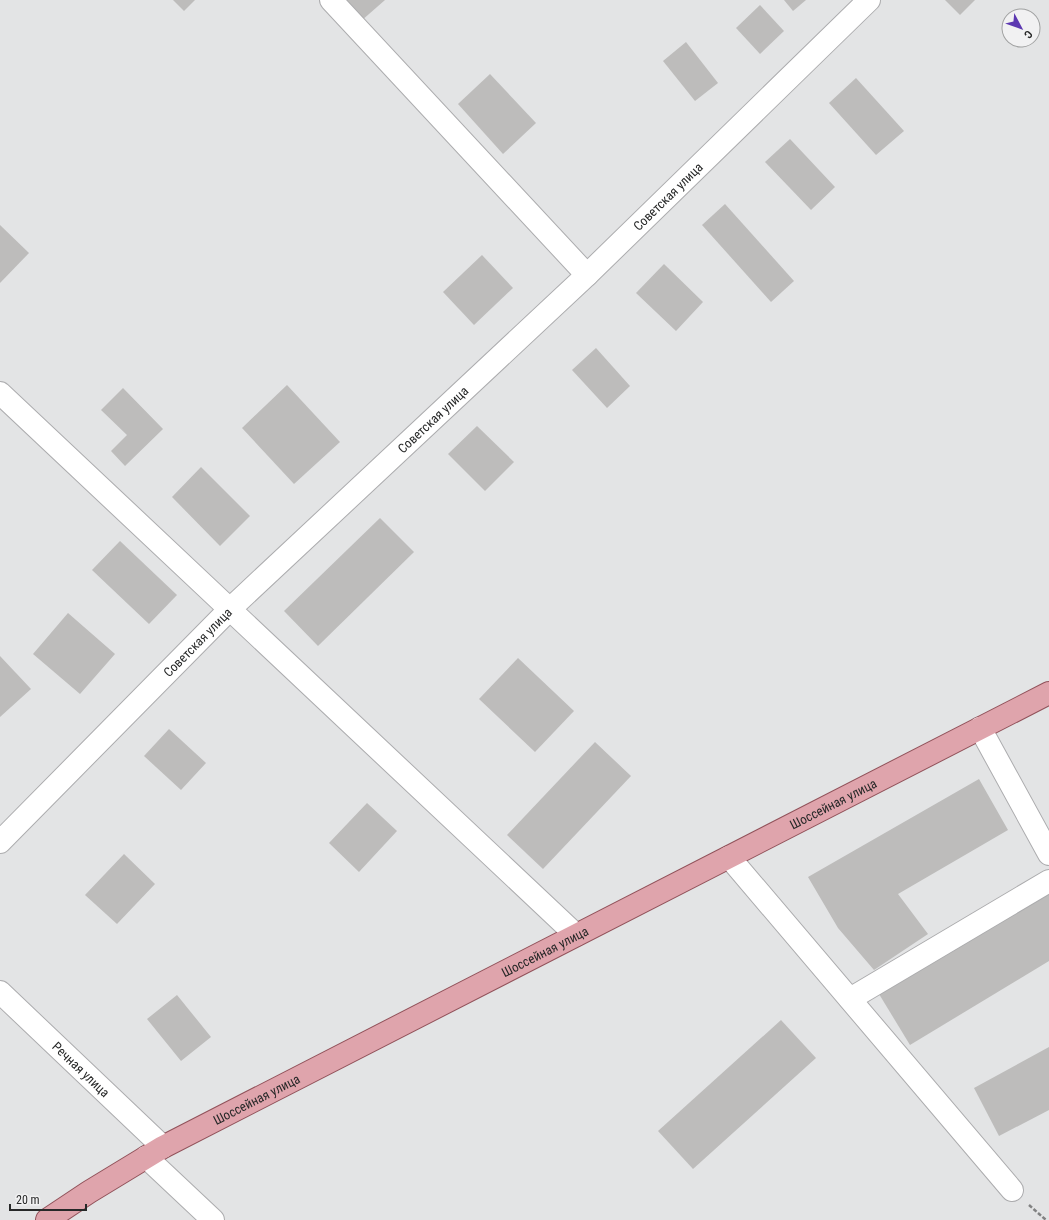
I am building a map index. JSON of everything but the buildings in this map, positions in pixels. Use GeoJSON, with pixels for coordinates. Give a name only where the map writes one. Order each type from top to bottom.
{"type":"FeatureCollection","features":[{"type":"Feature","properties":{"kind":"main road","name":"Шоссейная улица"},"geometry":{"type":"LineString","coordinates":[[48,1220],[89,1192],[154,1152],[1049,693]]}},
{"type":"Feature","properties":{"kind":"street"},"geometry":{"type":"LineString","coordinates":[[331,0],[586,275]]}},
{"type":"Feature","properties":{"kind":"street","name":"Советская улица"},"geometry":{"type":"LineString","coordinates":[[0,842],[230,609],[586,275],[870,0]]}},
{"type":"Feature","properties":{"kind":"street"},"geometry":{"type":"LineString","coordinates":[[0,392],[576,935]]}},
{"type":"Feature","properties":{"kind":"street"},"geometry":{"type":"LineString","coordinates":[[980,728],[1049,854]]}},
{"type":"Feature","properties":{"kind":"street"},"geometry":{"type":"LineString","coordinates":[[729,857],[1012,1190]]}},
{"type":"Feature","properties":{"kind":"street"},"geometry":{"type":"LineString","coordinates":[[850,999],[1049,881]]}},
{"type":"Feature","properties":{"kind":"street","name":"Речная улица"},"geometry":{"type":"LineString","coordinates":[[0,992],[154,1152],[213,1220]]}}]}
